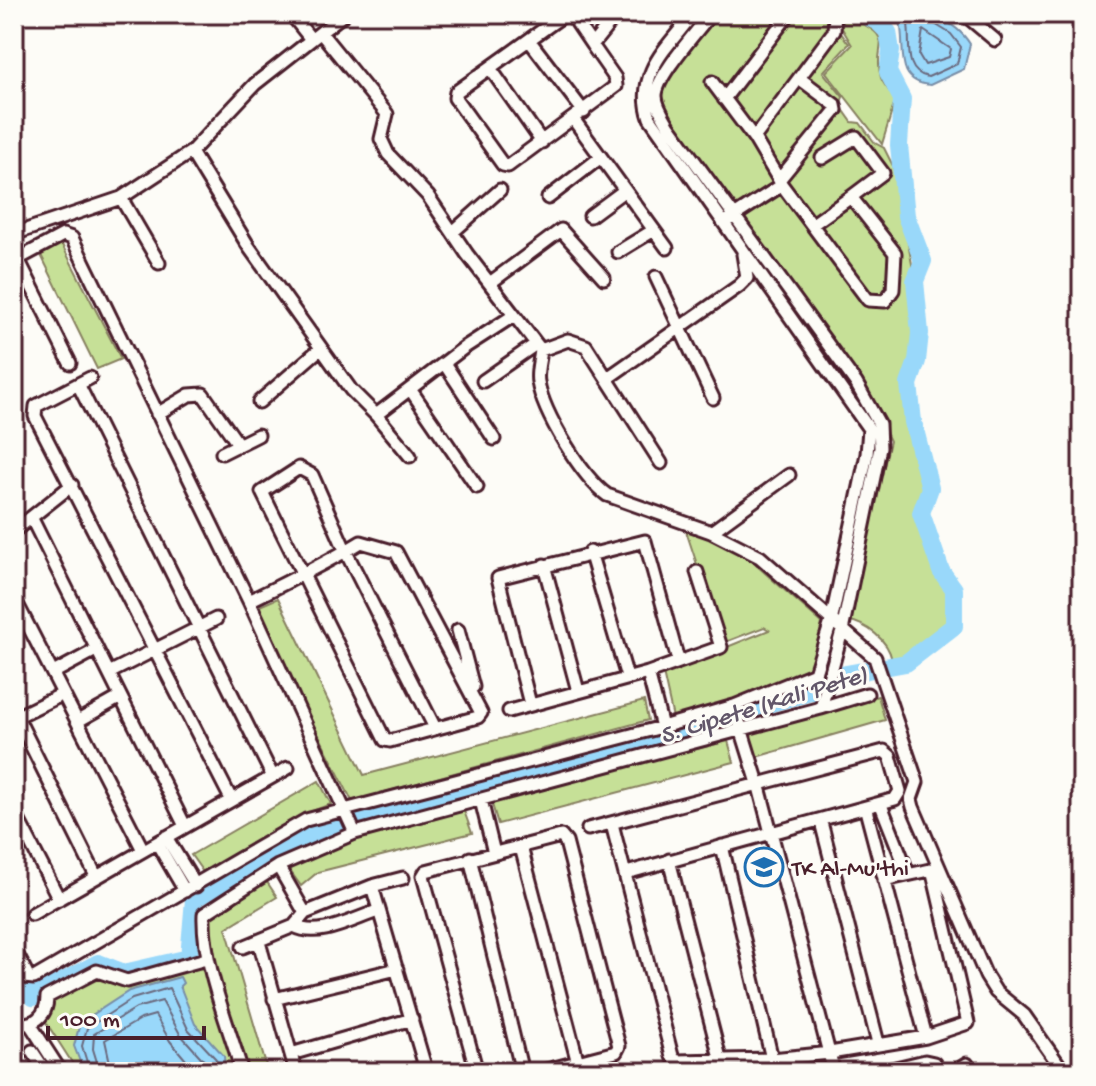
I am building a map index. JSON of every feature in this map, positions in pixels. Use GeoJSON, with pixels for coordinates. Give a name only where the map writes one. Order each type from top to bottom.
{"type":"FeatureCollection","features":[{"type":"Feature","properties":{"kind":"street"},"geometry":{"type":"LineString","coordinates":[[291,14],[316,35],[387,114],[381,143],[454,231],[538,347],[537,381],[551,417],[594,485],[607,495],[711,532],[760,557],[875,658],[917,782],[911,799],[913,807],[990,983],[1024,1015],[1064,1072]]}},
{"type":"Feature","properties":{"kind":"street"},"geometry":{"type":"LineString","coordinates":[[14,234],[121,198],[191,152],[255,84],[344,14]]}},
{"type":"Feature","properties":{"kind":"street"},"geometry":{"type":"LineString","coordinates":[[568,14],[617,82],[574,120],[508,166],[503,165],[455,98],[458,90],[529,40],[568,14]]}},
{"type":"Feature","properties":{"kind":"street"},"geometry":{"type":"LineString","coordinates":[[592,45],[617,14]]}},
{"type":"Feature","properties":{"kind":"street"},"geometry":{"type":"LineString","coordinates":[[14,949],[20,976],[34,978],[306,820],[734,708],[815,673],[831,622],[867,454],[869,429],[859,399],[729,219],[650,118],[644,92],[653,67],[693,14]]}},
{"type":"Feature","properties":{"kind":"street"},"geometry":{"type":"LineString","coordinates":[[609,377],[747,278],[740,246],[729,219],[669,126],[656,97],[665,75],[710,14]]}},
{"type":"Feature","properties":{"kind":"street"},"geometry":{"type":"LineString","coordinates":[[724,99],[789,14]]}},
{"type":"Feature","properties":{"kind":"street"},"geometry":{"type":"LineString","coordinates":[[754,138],[834,31],[835,14]]}},
{"type":"Feature","properties":{"kind":"street"},"geometry":{"type":"LineString","coordinates":[[964,14],[995,40]]}},
{"type":"Feature","properties":{"kind":"street"},"geometry":{"type":"LineString","coordinates":[[529,40],[584,112]]}},
{"type":"Feature","properties":{"kind":"street"},"geometry":{"type":"LineString","coordinates":[[490,68],[542,142]]}},
{"type":"Feature","properties":{"kind":"street"},"geometry":{"type":"LineString","coordinates":[[729,219],[780,182],[836,110],[831,100],[799,78]]}},
{"type":"Feature","properties":{"kind":"street"},"geometry":{"type":"LineString","coordinates":[[712,82],[754,138],[780,182],[868,300],[885,301],[893,290],[895,253],[851,197]]}},
{"type":"Feature","properties":{"kind":"street"},"geometry":{"type":"LineString","coordinates":[[574,120],[667,248]]}},
{"type":"Feature","properties":{"kind":"street"},"geometry":{"type":"LineString","coordinates":[[813,224],[883,176],[854,137],[822,158]]}},
{"type":"Feature","properties":{"kind":"street"},"geometry":{"type":"LineString","coordinates":[[191,152],[249,247],[351,390],[410,456]]}},
{"type":"Feature","properties":{"kind":"street"},"geometry":{"type":"LineString","coordinates":[[548,198],[601,157]]}},
{"type":"Feature","properties":{"kind":"street"},"geometry":{"type":"LineString","coordinates":[[454,231],[500,190]]}},
{"type":"Feature","properties":{"kind":"street"},"geometry":{"type":"LineString","coordinates":[[590,216],[625,190]]}},
{"type":"Feature","properties":{"kind":"street"},"geometry":{"type":"LineString","coordinates":[[121,198],[159,263]]}},
{"type":"Feature","properties":{"kind":"street"},"geometry":{"type":"LineString","coordinates":[[490,283],[561,230],[604,278]]}},
{"type":"Feature","properties":{"kind":"street"},"geometry":{"type":"LineString","coordinates":[[618,252],[654,230]]}},
{"type":"Feature","properties":{"kind":"street"},"geometry":{"type":"LineString","coordinates":[[70,363],[16,254],[63,235],[72,238],[249,601],[354,831]]}},
{"type":"Feature","properties":{"kind":"street"},"geometry":{"type":"LineString","coordinates":[[740,246],[879,424],[880,448],[842,631],[821,708]]}},
{"type":"Feature","properties":{"kind":"street"},"geometry":{"type":"LineString","coordinates":[[656,277],[677,328],[713,398]]}},
{"type":"Feature","properties":{"kind":"street"},"geometry":{"type":"LineString","coordinates":[[376,415],[513,316]]}},
{"type":"Feature","properties":{"kind":"street"},"geometry":{"type":"LineString","coordinates":[[483,381],[538,347],[577,341],[594,353],[661,463]]}},
{"type":"Feature","properties":{"kind":"street"},"geometry":{"type":"LineString","coordinates":[[259,402],[321,348]]}},
{"type":"Feature","properties":{"kind":"street"},"geometry":{"type":"LineString","coordinates":[[444,363],[494,439]]}},
{"type":"Feature","properties":{"kind":"street"},"geometry":{"type":"LineString","coordinates":[[90,378],[34,410],[153,653],[231,799]]}},
{"type":"Feature","properties":{"kind":"street"},"geometry":{"type":"LineString","coordinates":[[78,384],[197,630],[272,775]]}},
{"type":"Feature","properties":{"kind":"street"},"geometry":{"type":"LineString","coordinates":[[410,389],[477,487]]}},
{"type":"Feature","properties":{"kind":"street"},"geometry":{"type":"LineString","coordinates":[[157,414],[189,395],[203,394],[238,444]]}},
{"type":"Feature","properties":{"kind":"street"},"geometry":{"type":"LineString","coordinates":[[222,453],[258,435]]}},
{"type":"Feature","properties":{"kind":"street"},"geometry":{"type":"LineString","coordinates":[[249,601],[302,575],[346,552],[361,542],[396,552],[481,713],[478,717],[435,728],[385,740],[302,575],[262,492],[299,468],[312,475],[346,552],[435,728]]}},
{"type":"Feature","properties":{"kind":"street"},"geometry":{"type":"LineString","coordinates":[[711,532],[789,475]]}},
{"type":"Feature","properties":{"kind":"street"},"geometry":{"type":"LineString","coordinates":[[14,531],[72,485]]}},
{"type":"Feature","properties":{"kind":"street"},"geometry":{"type":"LineString","coordinates":[[32,519],[185,826]]}},
{"type":"Feature","properties":{"kind":"street"},"geometry":{"type":"LineString","coordinates":[[530,704],[496,580],[544,565],[642,540],[649,545],[678,660]]}},
{"type":"Feature","properties":{"kind":"street"},"geometry":{"type":"LineString","coordinates":[[590,552],[627,677]]}},
{"type":"Feature","properties":{"kind":"street"},"geometry":{"type":"LineString","coordinates":[[544,565],[578,691]]}},
{"type":"Feature","properties":{"kind":"street"},"geometry":{"type":"LineString","coordinates":[[509,711],[648,673],[721,647],[697,572]]}},
{"type":"Feature","properties":{"kind":"street"},"geometry":{"type":"LineString","coordinates":[[14,598],[143,850]]}},
{"type":"Feature","properties":{"kind":"street"},"geometry":{"type":"LineString","coordinates":[[109,673],[216,619]]}},
{"type":"Feature","properties":{"kind":"street"},"geometry":{"type":"LineString","coordinates":[[458,630],[478,706]]}},
{"type":"Feature","properties":{"kind":"street"},"geometry":{"type":"LineString","coordinates":[[53,673],[96,650]]}},
{"type":"Feature","properties":{"kind":"street"},"geometry":{"type":"LineString","coordinates":[[648,673],[662,727]]}},
{"type":"Feature","properties":{"kind":"street"},"geometry":{"type":"LineString","coordinates":[[63,694],[15,715],[96,876]]}},
{"type":"Feature","properties":{"kind":"street"},"geometry":{"type":"LineString","coordinates":[[242,1072],[221,995],[206,959],[206,910],[278,866],[354,831],[481,800],[738,726],[821,708],[867,694]]}},
{"type":"Feature","properties":{"kind":"street"},"geometry":{"type":"LineString","coordinates":[[78,721],[119,698]]}},
{"type":"Feature","properties":{"kind":"street"},"geometry":{"type":"LineString","coordinates":[[734,708],[758,783],[834,1072]]}},
{"type":"Feature","properties":{"kind":"street"},"geometry":{"type":"LineString","coordinates":[[588,829],[884,751],[890,756],[900,791],[895,799],[866,810],[626,873]]}},
{"type":"Feature","properties":{"kind":"street"},"geometry":{"type":"LineString","coordinates":[[32,914],[288,768]]}},
{"type":"Feature","properties":{"kind":"street"},"geometry":{"type":"LineString","coordinates":[[481,800],[494,853]]}},
{"type":"Feature","properties":{"kind":"street"},"geometry":{"type":"LineString","coordinates":[[881,805],[908,873]]}},
{"type":"Feature","properties":{"kind":"street"},"geometry":{"type":"LineString","coordinates":[[866,810],[926,1037]]}},
{"type":"Feature","properties":{"kind":"street"},"geometry":{"type":"LineString","coordinates":[[14,811],[59,899]]}},
{"type":"Feature","properties":{"kind":"street"},"geometry":{"type":"LineString","coordinates":[[821,822],[878,1043]]}},
{"type":"Feature","properties":{"kind":"street"},"geometry":{"type":"LineString","coordinates":[[612,824],[673,1059],[830,1056],[878,1043],[926,1037],[968,1023],[969,1015],[933,873],[930,870],[908,873],[884,880]]}},
{"type":"Feature","properties":{"kind":"street"},"geometry":{"type":"LineString","coordinates":[[477,1072],[423,876],[426,871],[470,858],[564,838],[618,1050],[539,1072]]}},
{"type":"Feature","properties":{"kind":"street"},"geometry":{"type":"LineString","coordinates":[[162,840],[191,888]]}},
{"type":"Feature","properties":{"kind":"street"},"geometry":{"type":"LineString","coordinates":[[722,846],[772,1059]]}},
{"type":"Feature","properties":{"kind":"street"},"geometry":{"type":"LineString","coordinates":[[521,847],[578,1063]]}},
{"type":"Feature","properties":{"kind":"street"},"geometry":{"type":"LineString","coordinates":[[470,858],[522,1072]]}},
{"type":"Feature","properties":{"kind":"street"},"geometry":{"type":"LineString","coordinates":[[669,860],[720,1058]]}},
{"type":"Feature","properties":{"kind":"street"},"geometry":{"type":"LineString","coordinates":[[278,866],[305,913]]}},
{"type":"Feature","properties":{"kind":"street"},"geometry":{"type":"LineString","coordinates":[[243,947],[294,926],[305,913],[372,886],[403,878]]}},
{"type":"Feature","properties":{"kind":"street"},"geometry":{"type":"LineString","coordinates":[[372,886],[424,1063],[421,1068],[406,1072]]}},
{"type":"Feature","properties":{"kind":"street"},"geometry":{"type":"LineString","coordinates":[[294,926],[303,931],[321,930],[378,911]]}},
{"type":"Feature","properties":{"kind":"street"},"geometry":{"type":"LineString","coordinates":[[259,942],[296,1072]]}},
{"type":"Feature","properties":{"kind":"street"},"geometry":{"type":"LineString","coordinates":[[14,1023],[34,1022],[46,1009],[47,997],[89,973],[97,971],[127,981],[206,959]]}},
{"type":"Feature","properties":{"kind":"street"},"geometry":{"type":"LineString","coordinates":[[274,999],[397,969]]}},
{"type":"Feature","properties":{"kind":"street"},"geometry":{"type":"LineString","coordinates":[[291,1054],[412,1019]]}},
{"type":"Feature","properties":{"kind":"street"},"geometry":{"type":"LineString","coordinates":[[34,1022],[61,1072]]}},
{"type":"Feature","properties":{"kind":"street"},"geometry":{"type":"LineString","coordinates":[[32,1051],[44,1072]]}},
{"type":"Feature","properties":{"kind":"street"},"geometry":{"type":"LineString","coordinates":[[883,1071],[930,1061],[940,1072]]}},
{"type":"Feature","properties":{"kind":"street"},"geometry":{"type":"LineString","coordinates":[[954,1072],[967,1064]]}},
{"type":"Feature","properties":{"kind":"green space"},"geometry":{"type":"Polygon","coordinates":[[[717,14],[843,14],[835,25],[849,44],[823,72],[843,97],[840,105],[852,122],[860,123],[875,143],[884,148],[893,166],[912,264],[915,351],[905,384],[912,435],[927,486],[918,514],[936,575],[950,591],[950,624],[904,661],[892,660],[886,645],[875,634],[847,620],[890,441],[871,399],[661,102],[662,85],[717,14]]]}},
{"type":"Feature","properties":{"kind":"green space"},"geometry":{"type":"Polygon","coordinates":[[[848,17],[874,31],[881,43],[881,78],[895,101],[882,144],[826,72],[852,45],[840,25],[848,17]]]}},
{"type":"Feature","properties":{"kind":"green space"},"geometry":{"type":"Polygon","coordinates":[[[60,241],[121,359],[97,369],[39,251],[60,241]]]}},
{"type":"Feature","properties":{"kind":"green space"},"geometry":{"type":"Polygon","coordinates":[[[684,525],[740,551],[822,623],[812,670],[749,697],[673,718],[663,673],[769,630],[764,627],[723,643],[684,525]]]}},
{"type":"Feature","properties":{"kind":"green space"},"geometry":{"type":"Polygon","coordinates":[[[278,598],[364,775],[644,701],[648,720],[352,801],[255,608],[278,598]]]}},
{"type":"Feature","properties":{"kind":"green space"},"geometry":{"type":"Polygon","coordinates":[[[878,696],[885,720],[756,757],[748,733],[878,696]]]}},
{"type":"Feature","properties":{"kind":"green space"},"geometry":{"type":"Polygon","coordinates":[[[728,741],[734,762],[498,824],[491,801],[728,741]]]}},
{"type":"Feature","properties":{"kind":"green space"},"geometry":{"type":"Polygon","coordinates":[[[319,781],[331,804],[299,816],[203,872],[191,855],[319,781]]]}},
{"type":"Feature","properties":{"kind":"green space"},"geometry":{"type":"Polygon","coordinates":[[[464,811],[472,833],[318,872],[301,886],[288,868],[349,840],[464,811]]]}},
{"type":"Feature","properties":{"kind":"green space"},"geometry":{"type":"Polygon","coordinates":[[[265,879],[277,897],[226,928],[268,1072],[246,1072],[210,942],[208,915],[265,879]]]}},
{"type":"Feature","properties":{"kind":"green space"},"geometry":{"type":"Polygon","coordinates":[[[204,961],[235,1072],[78,1072],[44,1019],[50,998],[96,973],[118,982],[204,961]]]}},
{"type":"Feature","properties":{"kind":"water"},"geometry":{"type":"Polygon","coordinates":[[[896,14],[938,18],[955,28],[970,44],[964,69],[930,85],[909,76],[896,14]]]}},
{"type":"Feature","properties":{"kind":"water"},"geometry":{"type":"Polygon","coordinates":[[[180,977],[183,983],[180,986],[195,1024],[224,1056],[225,1072],[84,1072],[74,1046],[80,1023],[129,991],[180,977]]]}},
{"type":"Feature","properties":{"kind":"waterway","name":"S. Cipete (Kali Pete)"},"geometry":{"type":"LineString","coordinates":[[14,980],[33,997],[98,963],[124,973],[189,958],[194,899],[289,844],[336,824],[810,692],[846,674],[906,663],[954,626],[954,589],[941,571],[921,513],[930,488],[913,422],[909,384],[917,361],[920,333],[915,281],[923,261],[906,216],[899,145],[902,99],[888,72],[891,51],[888,32],[878,22],[862,14]]}},
{"type":"Feature","properties":{"kind":"place","name":"TK Al-Mu'thi"},"geometry":{"type":"Point","coordinates":[764,867]}}]}
